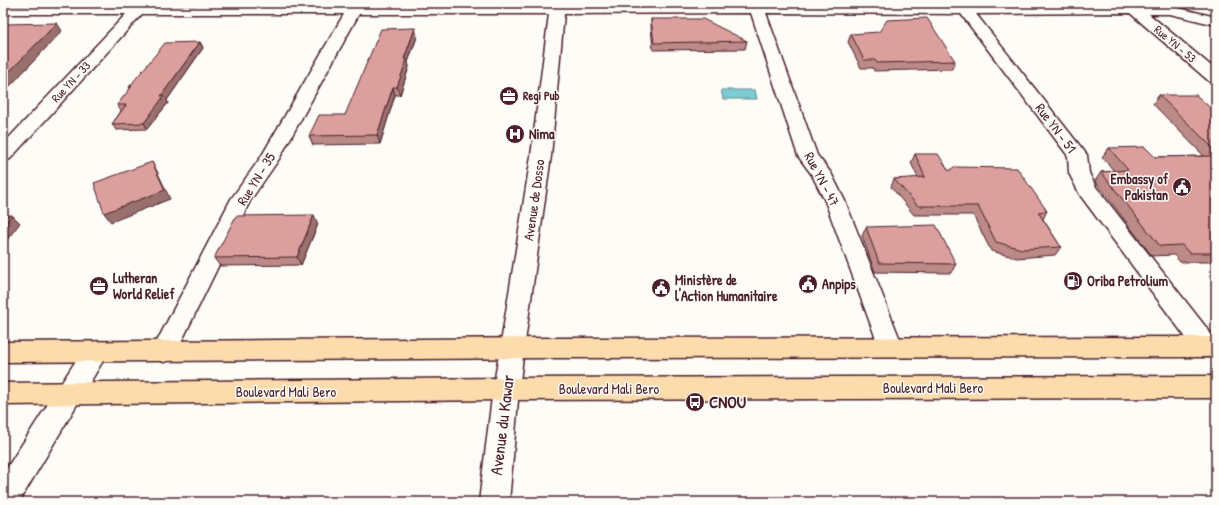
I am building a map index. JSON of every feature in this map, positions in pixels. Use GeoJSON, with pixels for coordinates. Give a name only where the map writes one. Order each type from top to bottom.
{"type":"FeatureCollection","features":[{"type":"Feature","properties":{"kind":"main road"},"geometry":{"type":"LineString","coordinates":[[3,352],[892,347],[1212,347]]}},
{"type":"Feature","properties":{"kind":"main road","name":"Boulevard Mali Bero"},"geometry":{"type":"LineString","coordinates":[[3,394],[506,389],[1216,388]]}},
{"type":"Feature","properties":{"kind":"street"},"geometry":{"type":"LineString","coordinates":[[3,10],[354,9],[558,6],[966,10],[1134,9],[1166,7],[1216,21]]}},
{"type":"Feature","properties":{"kind":"street","name":"Avenue de Dosso"},"geometry":{"type":"LineString","coordinates":[[512,349],[540,156],[558,6]]}},
{"type":"Feature","properties":{"kind":"street","name":"Rue YN - 35"},"geometry":{"type":"LineString","coordinates":[[164,352],[241,200],[269,159],[354,9]]}},
{"type":"Feature","properties":{"kind":"street","name":"Rue YN - 47"},"geometry":{"type":"LineString","coordinates":[[758,9],[808,156],[821,173],[836,201],[892,347]]}},
{"type":"Feature","properties":{"kind":"street","name":"Rue YN - 53"},"geometry":{"type":"LineString","coordinates":[[1134,9],[1216,78]]}},
{"type":"Feature","properties":{"kind":"street","name":"Rue YN - 33"},"geometry":{"type":"LineString","coordinates":[[3,155],[138,10]]}},
{"type":"Feature","properties":{"kind":"street","name":"Rue YN - 51"},"geometry":{"type":"LineString","coordinates":[[966,10],[1077,155],[1079,173],[1087,190],[1212,347]]}},
{"type":"Feature","properties":{"kind":"street","name":"Avenue du Kawar"},"geometry":{"type":"LineString","coordinates":[[494,502],[506,389],[512,349]]}},
{"type":"Feature","properties":{"kind":"street"},"geometry":{"type":"LineString","coordinates":[[3,501],[95,352]]}},
{"type":"Feature","properties":{"kind":"shaded area"},"geometry":{"type":"Polygon","coordinates":[[[986,497],[1216,500],[1216,502],[987,502],[986,497]]]}},
{"type":"Feature","properties":{"kind":"water"},"geometry":{"type":"Polygon","coordinates":[[[721,90],[755,90],[757,99],[723,99],[721,90]]]}},
{"type":"Feature","properties":{"kind":"building"},"geometry":{"type":"Polygon","coordinates":[[[927,18],[955,61],[877,63],[875,60],[864,60],[851,34],[879,32],[887,20],[927,18]]]}},
{"type":"Feature","properties":{"kind":"building"},"geometry":{"type":"Polygon","coordinates":[[[651,19],[703,19],[747,41],[654,43],[651,19]]]}},
{"type":"Feature","properties":{"kind":"building"},"geometry":{"type":"Polygon","coordinates":[[[57,23],[5,76],[3,78],[3,24],[57,23]]]}},
{"type":"Feature","properties":{"kind":"building"},"geometry":{"type":"Polygon","coordinates":[[[415,28],[404,59],[407,59],[397,87],[393,87],[377,135],[309,136],[319,115],[345,115],[381,29],[415,28]]]}},
{"type":"Feature","properties":{"kind":"building"},"geometry":{"type":"Polygon","coordinates":[[[200,42],[161,96],[164,96],[144,123],[112,124],[126,105],[117,105],[132,86],[129,87],[165,43],[200,42]]]}},
{"type":"Feature","properties":{"kind":"building"},"geometry":{"type":"Polygon","coordinates":[[[1159,95],[1196,95],[1216,113],[1216,151],[1159,95]]]}},
{"type":"Feature","properties":{"kind":"building"},"geometry":{"type":"Polygon","coordinates":[[[1145,147],[1155,157],[1216,156],[1216,253],[1189,253],[1182,245],[1160,246],[1101,172],[1128,170],[1109,148],[1145,147]]]}},
{"type":"Feature","properties":{"kind":"building"},"geometry":{"type":"Polygon","coordinates":[[[915,154],[938,154],[949,171],[954,167],[1017,168],[1047,211],[1038,212],[1061,247],[1022,249],[996,242],[978,206],[918,206],[894,179],[925,177],[915,154]]]}},
{"type":"Feature","properties":{"kind":"building"},"geometry":{"type":"Polygon","coordinates":[[[152,162],[165,190],[104,213],[94,183],[152,162]]]}},
{"type":"Feature","properties":{"kind":"building"},"geometry":{"type":"Polygon","coordinates":[[[3,215],[12,215],[3,226],[3,215]]]}},
{"type":"Feature","properties":{"kind":"building"},"geometry":{"type":"Polygon","coordinates":[[[314,215],[297,257],[214,258],[236,216],[314,215]]]}},
{"type":"Feature","properties":{"kind":"building"},"geometry":{"type":"Polygon","coordinates":[[[936,225],[956,264],[879,263],[866,227],[936,225]]]}},
{"type":"Feature","properties":{"kind":"place","name":"Regi Pub"},"geometry":{"type":"Point","coordinates":[509,96]}},
{"type":"Feature","properties":{"kind":"place","name":"Nima"},"geometry":{"type":"Point","coordinates":[515,134]}},
{"type":"Feature","properties":{"kind":"place","name":"Embassy of Pakistan"},"geometry":{"type":"Point","coordinates":[1182,187]}},
{"type":"Feature","properties":{"kind":"place","name":"Oriba Petrolium"},"geometry":{"type":"Point","coordinates":[1073,281]}},
{"type":"Feature","properties":{"kind":"place","name":"Anpips"},"geometry":{"type":"Point","coordinates":[808,284]}},
{"type":"Feature","properties":{"kind":"place","name":"Lutheran World Relief"},"geometry":{"type":"Point","coordinates":[99,286]}},
{"type":"Feature","properties":{"kind":"place","name":"Ministère de l'Action Humanitaire"},"geometry":{"type":"Point","coordinates":[661,288]}},
{"type":"Feature","properties":{"kind":"place","name":"CNOU"},"geometry":{"type":"Point","coordinates":[695,402]}}]}
